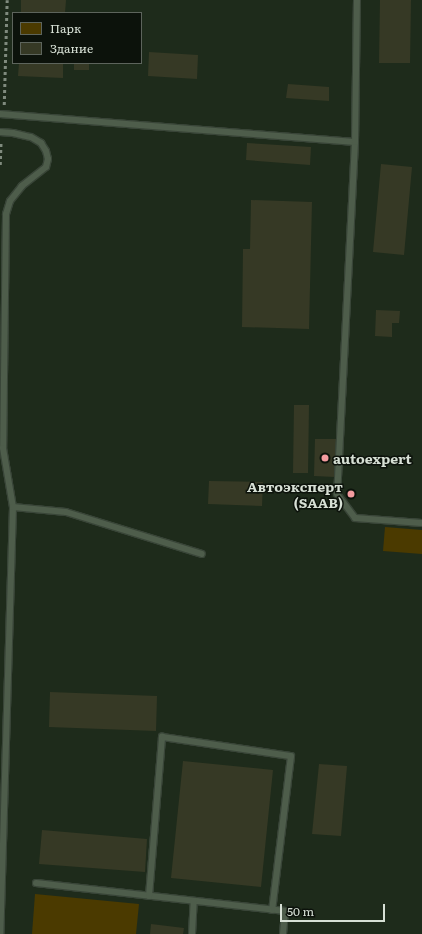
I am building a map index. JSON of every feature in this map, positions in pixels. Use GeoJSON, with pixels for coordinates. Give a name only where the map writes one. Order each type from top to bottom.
{"type":"FeatureCollection","features":[{"type":"Feature","properties":{"kind":"lane"},"geometry":{"type":"LineString","coordinates":[[357,0],[355,142],[337,494],[355,518],[422,524]]}},
{"type":"Feature","properties":{"kind":"lane"},"geometry":{"type":"LineString","coordinates":[[2,114],[355,142]]}},
{"type":"Feature","properties":{"kind":"lane"},"geometry":{"type":"LineString","coordinates":[[0,934],[13,507],[4,448],[6,214],[10,201],[22,186],[46,167],[48,159],[46,151],[41,143],[31,137],[1,133]]}},
{"type":"Feature","properties":{"kind":"lane"},"geometry":{"type":"LineString","coordinates":[[13,507],[66,512],[202,554]]}},
{"type":"Feature","properties":{"kind":"lane"},"geometry":{"type":"LineString","coordinates":[[149,896],[162,737],[291,756],[272,910]]}},
{"type":"Feature","properties":{"kind":"lane"},"geometry":{"type":"LineString","coordinates":[[36,883],[285,911],[283,934]]}},
{"type":"Feature","properties":{"kind":"lane"},"geometry":{"type":"LineString","coordinates":[[192,934],[194,901]]}},
{"type":"Feature","properties":{"kind":"path"},"geometry":{"type":"LineString","coordinates":[[2,114],[7,0]]}},
{"type":"Feature","properties":{"kind":"path"},"geometry":{"type":"LineString","coordinates":[[0,165],[1,133]]}},
{"type":"Feature","properties":{"kind":"green space"},"geometry":{"type":"Polygon","coordinates":[[[385,527],[422,530],[422,554],[383,551],[385,527]]]}},
{"type":"Feature","properties":{"kind":"green space"},"geometry":{"type":"Polygon","coordinates":[[[35,894],[139,904],[136,934],[32,934],[35,894]]]}},
{"type":"Feature","properties":{"kind":"building"},"geometry":{"type":"Polygon","coordinates":[[[21,0],[66,0],[65,12],[21,12],[21,0]]]}},
{"type":"Feature","properties":{"kind":"building"},"geometry":{"type":"Polygon","coordinates":[[[380,0],[411,0],[410,63],[379,63],[380,0]]]}},
{"type":"Feature","properties":{"kind":"building"},"geometry":{"type":"Polygon","coordinates":[[[149,52],[198,55],[197,79],[148,76],[149,52]]]}},
{"type":"Feature","properties":{"kind":"building"},"geometry":{"type":"Polygon","coordinates":[[[19,64],[63,64],[63,78],[18,76],[19,64]]]}},
{"type":"Feature","properties":{"kind":"building"},"geometry":{"type":"Polygon","coordinates":[[[74,64],[89,64],[89,70],[74,70],[74,64]]]}},
{"type":"Feature","properties":{"kind":"building"},"geometry":{"type":"Polygon","coordinates":[[[288,84],[329,87],[329,101],[286,98],[288,84]]]}},
{"type":"Feature","properties":{"kind":"building"},"geometry":{"type":"Polygon","coordinates":[[[247,143],[311,147],[310,165],[246,160],[247,143]]]}},
{"type":"Feature","properties":{"kind":"building"},"geometry":{"type":"Polygon","coordinates":[[[381,164],[412,167],[404,255],[373,252],[381,164]]]}},
{"type":"Feature","properties":{"kind":"building"},"geometry":{"type":"Polygon","coordinates":[[[251,200],[312,202],[309,329],[242,327],[243,249],[250,249],[251,200]]]}},
{"type":"Feature","properties":{"kind":"building"},"geometry":{"type":"Polygon","coordinates":[[[376,310],[400,311],[399,323],[392,323],[392,337],[375,336],[376,310]]]}},
{"type":"Feature","properties":{"kind":"building"},"geometry":{"type":"Polygon","coordinates":[[[294,405],[309,405],[308,473],[293,473],[294,405]]]}},
{"type":"Feature","properties":{"kind":"building","name":"autoexpert"},"geometry":{"type":"Polygon","coordinates":[[[315,439],[336,439],[335,477],[314,476],[315,439]]]}},
{"type":"Feature","properties":{"kind":"building"},"geometry":{"type":"Polygon","coordinates":[[[209,481],[263,482],[262,506],[208,504],[209,481]]]}},
{"type":"Feature","properties":{"kind":"building"},"geometry":{"type":"Polygon","coordinates":[[[50,692],[157,696],[156,731],[49,727],[50,692]]]}},
{"type":"Feature","properties":{"kind":"building"},"geometry":{"type":"Polygon","coordinates":[[[183,761],[273,770],[261,887],[171,878],[183,761]]]}},
{"type":"Feature","properties":{"kind":"building"},"geometry":{"type":"Polygon","coordinates":[[[319,764],[347,766],[341,836],[312,834],[319,764]]]}},
{"type":"Feature","properties":{"kind":"building"},"geometry":{"type":"Polygon","coordinates":[[[42,830],[147,839],[145,872],[39,864],[42,830]]]}},
{"type":"Feature","properties":{"kind":"building"},"geometry":{"type":"Polygon","coordinates":[[[151,924],[184,928],[183,934],[150,934],[151,924]]]}},
{"type":"Feature","properties":{"kind":"place","name":"autoexpert"},"geometry":{"type":"Point","coordinates":[325,458]}},
{"type":"Feature","properties":{"kind":"place","name":"Автоэксперт (SAAB)"},"geometry":{"type":"Point","coordinates":[351,494]}}]}
